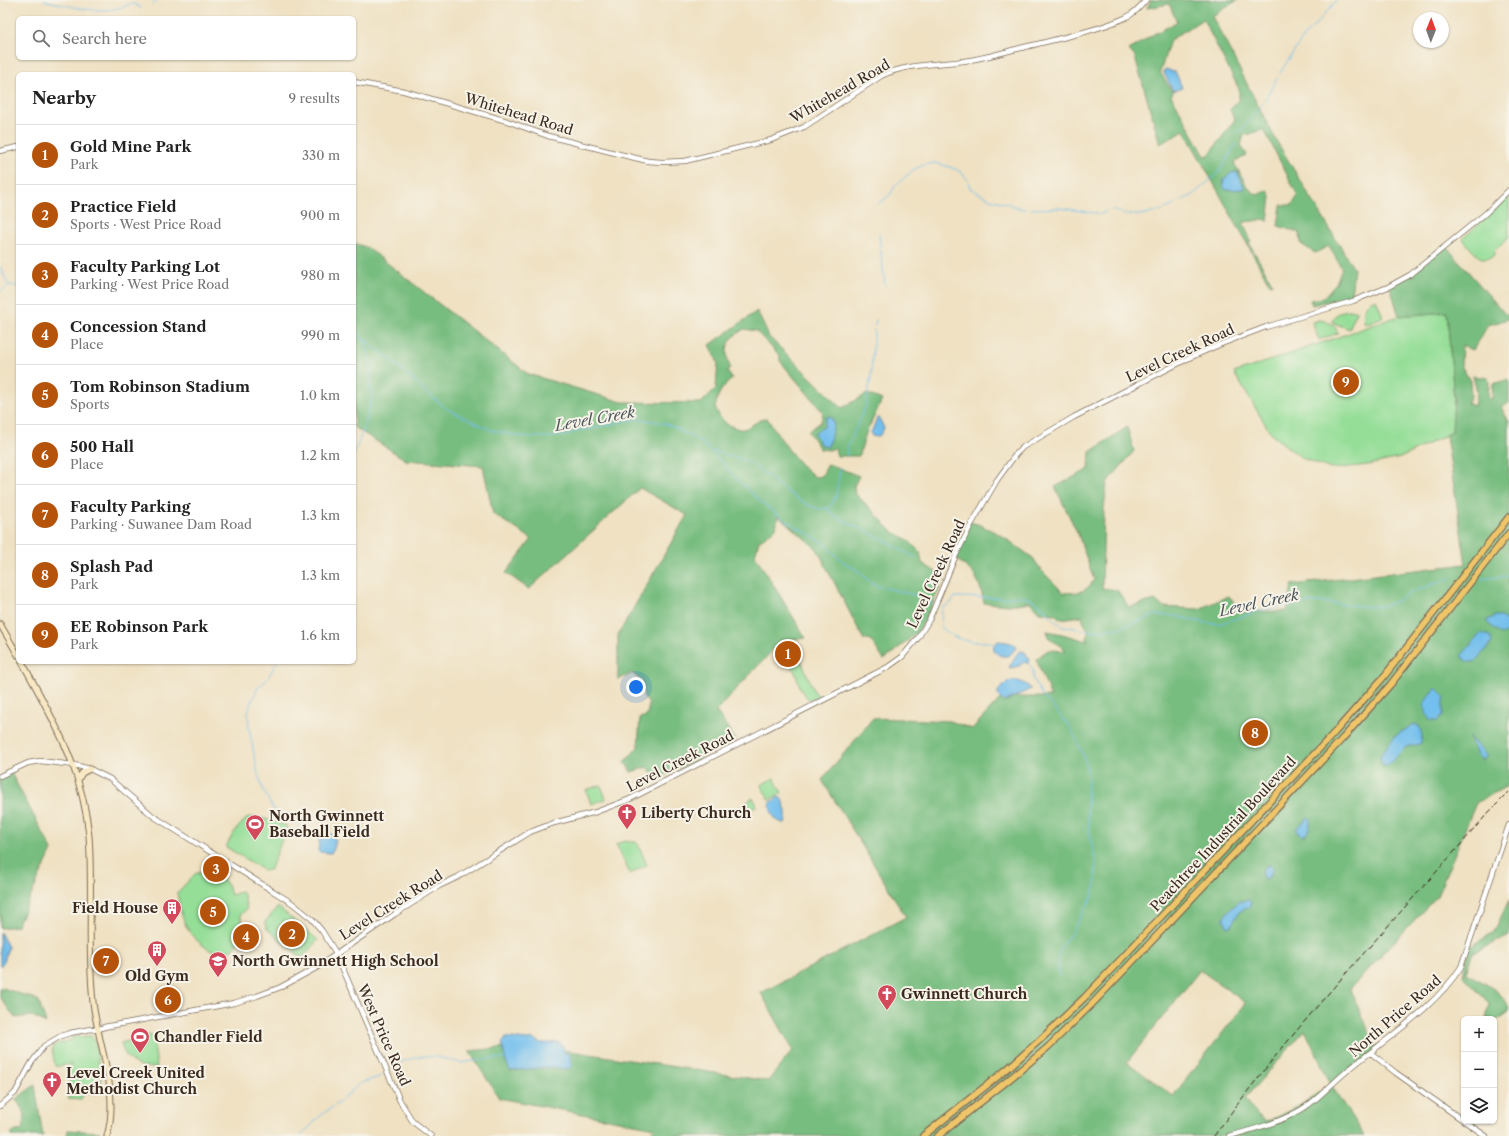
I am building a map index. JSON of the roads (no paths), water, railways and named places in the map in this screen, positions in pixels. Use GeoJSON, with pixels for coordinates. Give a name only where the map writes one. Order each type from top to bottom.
{"type":"FeatureCollection","features":[{"type":"Feature","properties":{"kind":"highway","name":"Peachtree Industrial Boulevard"},"geometry":{"type":"LineString","coordinates":[[922,1136],[1006,1070],[1041,1039],[1084,998],[1125,955],[1335,732],[1382,679],[1509,517]]}},
{"type":"Feature","properties":{"kind":"highway","name":"Peachtree Industrial Boulevard"},"geometry":{"type":"LineString","coordinates":[[938,1136],[1048,1047],[1132,962],[1343,738],[1384,691],[1509,533]]}},
{"type":"Feature","properties":{"kind":"main road"},"geometry":{"type":"LineString","coordinates":[[0,624],[16,652]]}},
{"type":"Feature","properties":{"kind":"main road"},"geometry":{"type":"LineString","coordinates":[[23,664],[58,728],[74,765],[84,804],[89,836],[92,983],[97,1030],[111,1095],[112,1113],[107,1136]]}},
{"type":"Feature","properties":{"kind":"main road"},"geometry":{"type":"LineString","coordinates":[[78,780],[82,773],[90,769]]}},
{"type":"Feature","properties":{"kind":"street","name":"Whitehead Road"},"geometry":{"type":"LineString","coordinates":[[356,82],[404,91],[507,121],[548,136],[648,161],[685,161],[771,140],[804,127],[881,76],[893,70],[910,66],[965,61],[995,56],[1072,35],[1126,18],[1136,11],[1146,0]]}},
{"type":"Feature","properties":{"kind":"street"},"geometry":{"type":"LineString","coordinates":[[0,151],[16,147]]}},
{"type":"Feature","properties":{"kind":"street","name":"Level Creek Road"},"geometry":{"type":"LineString","coordinates":[[0,1106],[15,1093],[32,1062],[44,1046],[61,1036],[91,1029],[97,1030],[104,1027],[216,1007],[245,1000],[281,987],[298,979],[439,886],[458,877],[530,832],[554,823],[596,812],[630,799],[888,667],[907,653],[926,626],[939,599],[956,555],[971,526],[997,480],[1023,447],[1074,418],[1190,358],[1221,344],[1266,327],[1353,301],[1388,287],[1410,275],[1486,213],[1509,190]]}},
{"type":"Feature","properties":{"kind":"street","name":"West Price Road"},"geometry":{"type":"LineString","coordinates":[[0,776],[28,763],[40,761],[74,765],[90,769],[110,779],[153,816],[292,903],[312,919],[319,927],[336,954],[400,1101],[414,1122],[431,1136]]}},
{"type":"Feature","properties":{"kind":"street","name":"North Price Road"},"geometry":{"type":"LineString","coordinates":[[1231,1135],[1274,1123],[1296,1113],[1308,1105],[1347,1071],[1371,1054],[1439,994],[1454,978],[1461,967],[1509,825]]}},
{"type":"Feature","properties":{"kind":"street"},"geometry":{"type":"LineString","coordinates":[[1371,1054],[1461,1119]]}},
{"type":"Feature","properties":{"kind":"street"},"geometry":{"type":"LineString","coordinates":[[1468,1124],[1486,1136]]}},
{"type":"Feature","properties":{"kind":"water"},"geometry":{"type":"Polygon","coordinates":[[[1166,69],[1176,73],[1182,88],[1173,91],[1163,71],[1166,69]]]}},
{"type":"Feature","properties":{"kind":"water"},"geometry":{"type":"Polygon","coordinates":[[[1237,172],[1245,189],[1226,190],[1223,186],[1224,179],[1231,173],[1237,172]]]}},
{"type":"Feature","properties":{"kind":"water"},"geometry":{"type":"Polygon","coordinates":[[[826,417],[831,417],[834,424],[828,447],[821,445],[814,433],[824,427],[826,417]]]}},
{"type":"Feature","properties":{"kind":"water"},"geometry":{"type":"Polygon","coordinates":[[[877,418],[879,418],[884,428],[880,435],[874,437],[871,433],[877,418]]]}},
{"type":"Feature","properties":{"kind":"water"},"geometry":{"type":"Polygon","coordinates":[[[1495,616],[1499,616],[1509,622],[1509,631],[1501,635],[1486,621],[1495,616]]]}},
{"type":"Feature","properties":{"kind":"water"},"geometry":{"type":"Polygon","coordinates":[[[1481,633],[1490,636],[1492,643],[1474,662],[1468,662],[1461,656],[1481,633]]]}},
{"type":"Feature","properties":{"kind":"water"},"geometry":{"type":"Polygon","coordinates":[[[998,641],[1014,644],[1016,648],[1009,656],[1001,656],[993,651],[994,645],[998,641]]]}},
{"type":"Feature","properties":{"kind":"water"},"geometry":{"type":"Polygon","coordinates":[[[1021,651],[1025,652],[1029,659],[1029,664],[1024,662],[1019,666],[1010,668],[1009,667],[1017,654],[1021,651]]]}},
{"type":"Feature","properties":{"kind":"water"},"geometry":{"type":"Polygon","coordinates":[[[1007,682],[1022,682],[1031,689],[1004,702],[998,696],[998,691],[1007,682]]]}},
{"type":"Feature","properties":{"kind":"water"},"geometry":{"type":"Polygon","coordinates":[[[1436,688],[1445,697],[1443,704],[1443,716],[1438,721],[1430,721],[1423,704],[1436,688]]]}},
{"type":"Feature","properties":{"kind":"water"},"geometry":{"type":"Polygon","coordinates":[[[1414,724],[1419,726],[1422,735],[1421,743],[1406,747],[1387,766],[1384,766],[1381,762],[1380,756],[1395,736],[1414,724]]]}},
{"type":"Feature","properties":{"kind":"water"},"geometry":{"type":"Polygon","coordinates":[[[1469,737],[1487,756],[1482,760],[1477,755],[1469,737]]]}},
{"type":"Feature","properties":{"kind":"water"},"geometry":{"type":"Polygon","coordinates":[[[778,797],[781,798],[785,807],[785,823],[778,821],[771,810],[770,803],[778,797]]]}},
{"type":"Feature","properties":{"kind":"water"},"geometry":{"type":"Polygon","coordinates":[[[1308,818],[1310,819],[1310,827],[1307,833],[1303,836],[1297,832],[1297,828],[1308,818]]]}},
{"type":"Feature","properties":{"kind":"water"},"geometry":{"type":"Polygon","coordinates":[[[323,829],[331,834],[336,840],[334,849],[331,853],[318,851],[320,834],[323,829]]]}},
{"type":"Feature","properties":{"kind":"water"},"geometry":{"type":"Polygon","coordinates":[[[1270,865],[1273,870],[1267,880],[1264,880],[1262,876],[1263,871],[1266,866],[1270,865]]]}},
{"type":"Feature","properties":{"kind":"water"},"geometry":{"type":"Polygon","coordinates":[[[1249,900],[1251,903],[1249,907],[1239,912],[1231,926],[1228,927],[1223,918],[1237,902],[1249,900]]]}},
{"type":"Feature","properties":{"kind":"water"},"geometry":{"type":"Polygon","coordinates":[[[0,932],[8,947],[4,962],[0,966],[0,932]]]}},
{"type":"Feature","properties":{"kind":"water"},"geometry":{"type":"Polygon","coordinates":[[[506,1038],[532,1039],[541,1043],[558,1042],[563,1046],[564,1052],[570,1055],[572,1066],[569,1069],[549,1067],[510,1071],[506,1062],[502,1043],[506,1038]]]}},
{"type":"Feature","properties":{"kind":"waterway"},"geometry":{"type":"LineString","coordinates":[[44,0],[77,8],[100,10],[122,7],[132,3],[141,8]]}},
{"type":"Feature","properties":{"kind":"waterway"},"geometry":{"type":"LineString","coordinates":[[151,6],[158,0]]}},
{"type":"Feature","properties":{"kind":"waterway"},"geometry":{"type":"LineString","coordinates":[[1280,73],[1304,36],[1337,0]]}},
{"type":"Feature","properties":{"kind":"waterway"},"geometry":{"type":"LineString","coordinates":[[1238,133],[1260,109],[1277,78]]}},
{"type":"Feature","properties":{"kind":"waterway"},"geometry":{"type":"LineString","coordinates":[[1181,200],[1192,196],[1219,172],[1236,144]]}},
{"type":"Feature","properties":{"kind":"waterway"},"geometry":{"type":"LineString","coordinates":[[878,204],[890,195],[895,186],[913,170],[923,165],[935,163],[961,172],[968,180],[970,188],[990,199],[1025,209]]}},
{"type":"Feature","properties":{"kind":"waterway"},"geometry":{"type":"LineString","coordinates":[[1112,210],[1134,215],[1145,214],[1162,210],[1177,203]]}},
{"type":"Feature","properties":{"kind":"waterway"},"geometry":{"type":"LineString","coordinates":[[1031,209],[1060,208],[1102,214],[1106,211]]}},
{"type":"Feature","properties":{"kind":"waterway"},"geometry":{"type":"LineString","coordinates":[[879,234],[885,286]]}},
{"type":"Feature","properties":{"kind":"waterway"},"geometry":{"type":"LineString","coordinates":[[0,267],[8,284]]}},
{"type":"Feature","properties":{"kind":"waterway","name":"Level Creek"},"geometry":{"type":"LineString","coordinates":[[0,292],[9,285],[16,286]]}},
{"type":"Feature","properties":{"kind":"waterway"},"geometry":{"type":"LineString","coordinates":[[875,325],[876,320]]}},
{"type":"Feature","properties":{"kind":"waterway"},"geometry":{"type":"LineString","coordinates":[[847,456],[847,448],[866,406],[871,376],[874,330]]}},
{"type":"Feature","properties":{"kind":"waterway","name":"Level Creek"},"geometry":{"type":"LineString","coordinates":[[356,333],[393,362],[423,390],[447,409],[491,430],[525,437],[553,437],[564,436],[581,430],[639,419],[663,423],[678,429],[702,443],[725,465],[730,473],[762,503],[785,520],[821,541],[841,560],[858,571],[874,585],[923,597],[932,604]]}},
{"type":"Feature","properties":{"kind":"waterway"},"geometry":{"type":"LineString","coordinates":[[356,449],[365,425],[372,397],[370,388],[370,360],[364,339]]}},
{"type":"Feature","properties":{"kind":"waterway"},"geometry":{"type":"LineString","coordinates":[[712,451],[736,457],[750,463],[802,502],[813,507],[823,509],[831,506],[835,499],[841,468]]}},
{"type":"Feature","properties":{"kind":"waterway"},"geometry":{"type":"LineString","coordinates":[[826,508],[842,520],[916,558]]}},
{"type":"Feature","properties":{"kind":"waterway","name":"Level Creek"},"geometry":{"type":"LineString","coordinates":[[1481,579],[1509,576]]}},
{"type":"Feature","properties":{"kind":"waterway","name":"Level Creek"},"geometry":{"type":"LineString","coordinates":[[942,608],[951,603],[955,597],[1005,598],[1021,596],[1033,600],[1039,604],[1062,626],[1091,631],[1120,628],[1156,615],[1176,616],[1201,622],[1219,624],[1262,610],[1308,603],[1319,602],[1370,607],[1383,606],[1395,602],[1410,593],[1450,578]]}},
{"type":"Feature","properties":{"kind":"waterway"},"geometry":{"type":"LineString","coordinates":[[942,609],[941,627],[949,634],[965,640],[995,644]]}},
{"type":"Feature","properties":{"kind":"waterway"},"geometry":{"type":"LineString","coordinates":[[276,664],[266,681],[258,687],[250,705],[248,714],[249,728],[258,775],[273,809],[306,830],[319,836]]}},
{"type":"Feature","properties":{"kind":"waterway"},"geometry":{"type":"LineString","coordinates":[[1029,664],[1033,669],[1033,679],[1043,697],[1071,728],[1085,759],[1088,776],[1087,808],[1090,837],[1096,864],[1095,887],[1092,897],[1074,929],[1060,948],[1058,959],[1059,976]]}},
{"type":"Feature","properties":{"kind":"waterway"},"geometry":{"type":"LineString","coordinates":[[392,1068],[403,1061],[422,1056],[437,1057],[461,1063],[505,1058]]}},
{"type":"Feature","properties":{"kind":"waterway"},"geometry":{"type":"LineString","coordinates":[[301,1136],[320,1116],[341,1101],[359,1084],[382,1076]]}},
{"type":"Feature","properties":{"kind":"railway"},"geometry":{"type":"LineString","coordinates":[[1214,1136],[1246,1093],[1313,1011],[1488,813],[1509,792]]}},
{"type":"Feature","properties":{"kind":"place","name":"EE Robinson Park"},"geometry":{"type":"Point","coordinates":[1346,382]}},
{"type":"Feature","properties":{"kind":"place","name":"Gold Mine Park"},"geometry":{"type":"Point","coordinates":[788,654]}},
{"type":"Feature","properties":{"kind":"place","name":"Splash Pad"},"geometry":{"type":"Point","coordinates":[1255,733]}},
{"type":"Feature","properties":{"kind":"place","name":"Liberty Church"},"geometry":{"type":"Point","coordinates":[627,830]}},
{"type":"Feature","properties":{"kind":"place","name":"North Gwinnett Baseball Field"},"geometry":{"type":"Point","coordinates":[255,841]}},
{"type":"Feature","properties":{"kind":"place","name":"Faculty Parking Lot"},"geometry":{"type":"Point","coordinates":[216,869]}},
{"type":"Feature","properties":{"kind":"place","name":"Tom Robinson Stadium"},"geometry":{"type":"Point","coordinates":[213,912]}},
{"type":"Feature","properties":{"kind":"place","name":"Field House"},"geometry":{"type":"Point","coordinates":[172,925]}},
{"type":"Feature","properties":{"kind":"place","name":"Practice Field"},"geometry":{"type":"Point","coordinates":[292,934]}},
{"type":"Feature","properties":{"kind":"place","name":"Concession Stand"},"geometry":{"type":"Point","coordinates":[246,937]}},
{"type":"Feature","properties":{"kind":"place","name":"Faculty Parking"},"geometry":{"type":"Point","coordinates":[106,961]}},
{"type":"Feature","properties":{"kind":"place","name":"Old Gym"},"geometry":{"type":"Point","coordinates":[157,967]}},
{"type":"Feature","properties":{"kind":"place","name":"North Gwinnett High School"},"geometry":{"type":"Point","coordinates":[218,978]}},
{"type":"Feature","properties":{"kind":"place","name":"500 Hall"},"geometry":{"type":"Point","coordinates":[168,1000]}},
{"type":"Feature","properties":{"kind":"place","name":"Gwinnett Church"},"geometry":{"type":"Point","coordinates":[887,1011]}},
{"type":"Feature","properties":{"kind":"place","name":"Chandler Field"},"geometry":{"type":"Point","coordinates":[140,1054]}},
{"type":"Feature","properties":{"kind":"place","name":"Level Creek United Methodist Church"},"geometry":{"type":"Point","coordinates":[52,1098]}}]}
